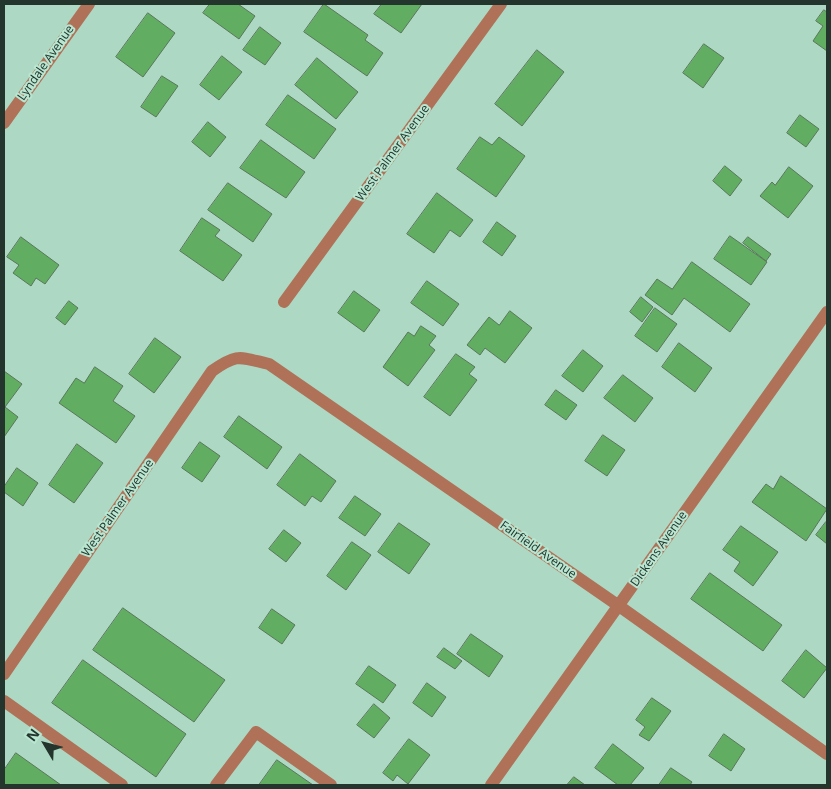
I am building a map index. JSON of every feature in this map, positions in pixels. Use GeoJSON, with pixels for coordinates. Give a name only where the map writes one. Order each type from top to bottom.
{"type":"FeatureCollection","features":[{"type":"Feature","properties":{"kind":"street","name":"Lyndale Avenue"},"geometry":{"type":"LineString","coordinates":[[4,123],[88,4]]}},
{"type":"Feature","properties":{"kind":"street","name":"West Palmer Avenue"},"geometry":{"type":"LineString","coordinates":[[284,302],[501,4]]}},
{"type":"Feature","properties":{"kind":"street","name":"Dickens Avenue"},"geometry":{"type":"LineString","coordinates":[[491,785],[827,312]]}},
{"type":"Feature","properties":{"kind":"street","name":"West Palmer Avenue"},"geometry":{"type":"LineString","coordinates":[[4,674],[212,371],[231,358],[243,357]]}},
{"type":"Feature","properties":{"kind":"street","name":"Fairfield Avenue"},"geometry":{"type":"LineString","coordinates":[[243,357],[269,364],[619,606],[827,754]]}},
{"type":"Feature","properties":{"kind":"street"},"geometry":{"type":"LineString","coordinates":[[4,701],[122,785]]}},
{"type":"Feature","properties":{"kind":"street"},"geometry":{"type":"LineString","coordinates":[[216,785],[256,732],[331,785]]}},
{"type":"Feature","properties":{"kind":"building"},"geometry":{"type":"Polygon","coordinates":[[[210,4],[238,4],[255,16],[239,39],[203,13],[210,4]]]}},
{"type":"Feature","properties":{"kind":"building"},"geometry":{"type":"Polygon","coordinates":[[[324,4],[368,35],[365,40],[383,53],[367,76],[304,32],[324,4]]]}},
{"type":"Feature","properties":{"kind":"building"},"geometry":{"type":"Polygon","coordinates":[[[382,4],[422,4],[401,33],[374,14],[382,4]]]}},
{"type":"Feature","properties":{"kind":"building"},"geometry":{"type":"Polygon","coordinates":[[[824,10],[827,12],[827,51],[813,41],[823,26],[816,21],[824,10]]]}},
{"type":"Feature","properties":{"kind":"building"},"geometry":{"type":"Polygon","coordinates":[[[148,13],[175,33],[143,77],[116,57],[148,13]]]}},
{"type":"Feature","properties":{"kind":"building"},"geometry":{"type":"Polygon","coordinates":[[[260,27],[281,43],[265,65],[243,50],[260,27]]]}},
{"type":"Feature","properties":{"kind":"building"},"geometry":{"type":"Polygon","coordinates":[[[704,44],[724,58],[703,88],[683,73],[704,44]]]}},
{"type":"Feature","properties":{"kind":"building"},"geometry":{"type":"Polygon","coordinates":[[[537,50],[564,72],[522,126],[495,104],[537,50]]]}},
{"type":"Feature","properties":{"kind":"building"},"geometry":{"type":"Polygon","coordinates":[[[222,56],[242,72],[219,100],[200,85],[222,56]]]}},
{"type":"Feature","properties":{"kind":"building"},"geometry":{"type":"Polygon","coordinates":[[[317,58],[358,92],[336,119],[295,85],[317,58]]]}},
{"type":"Feature","properties":{"kind":"building"},"geometry":{"type":"Polygon","coordinates":[[[162,76],[178,86],[156,117],[141,107],[162,76]]]}},
{"type":"Feature","properties":{"kind":"building"},"geometry":{"type":"Polygon","coordinates":[[[288,95],[336,129],[314,159],[266,125],[288,95]]]}},
{"type":"Feature","properties":{"kind":"building"},"geometry":{"type":"Polygon","coordinates":[[[800,115],[819,129],[806,147],[787,133],[800,115]]]}},
{"type":"Feature","properties":{"kind":"building"},"geometry":{"type":"Polygon","coordinates":[[[208,122],[226,137],[210,157],[192,142],[208,122]]]}},
{"type":"Feature","properties":{"kind":"building"},"geometry":{"type":"Polygon","coordinates":[[[480,137],[492,145],[499,137],[525,156],[496,197],[457,169],[480,137]]]}},
{"type":"Feature","properties":{"kind":"building"},"geometry":{"type":"Polygon","coordinates":[[[261,140],[305,172],[286,198],[240,168],[261,140]]]}},
{"type":"Feature","properties":{"kind":"building"},"geometry":{"type":"Polygon","coordinates":[[[725,166],[742,180],[730,196],[713,181],[725,166]]]}},
{"type":"Feature","properties":{"kind":"building"},"geometry":{"type":"Polygon","coordinates":[[[789,167],[813,186],[788,218],[760,196],[772,182],[775,185],[789,167]]]}},
{"type":"Feature","properties":{"kind":"building"},"geometry":{"type":"Polygon","coordinates":[[[228,183],[272,214],[253,242],[208,210],[228,183]]]}},
{"type":"Feature","properties":{"kind":"building"},"geometry":{"type":"Polygon","coordinates":[[[437,193],[473,220],[460,237],[450,230],[434,253],[407,234],[437,193]]]}},
{"type":"Feature","properties":{"kind":"building"},"geometry":{"type":"Polygon","coordinates":[[[202,218],[220,230],[215,236],[242,255],[223,281],[180,251],[202,218]]]}},
{"type":"Feature","properties":{"kind":"building"},"geometry":{"type":"Polygon","coordinates":[[[497,222],[516,236],[502,256],[483,242],[497,222]]]}},
{"type":"Feature","properties":{"kind":"building"},"geometry":{"type":"Polygon","coordinates":[[[730,236],[767,262],[751,285],[714,259],[730,236]]]}},
{"type":"Feature","properties":{"kind":"building"},"geometry":{"type":"Polygon","coordinates":[[[21,237],[59,265],[45,284],[36,278],[31,286],[13,273],[19,265],[7,257],[21,237]]]}},
{"type":"Feature","properties":{"kind":"building"},"geometry":{"type":"Polygon","coordinates":[[[748,237],[771,254],[766,261],[743,243],[748,237]]]}},
{"type":"Feature","properties":{"kind":"building"},"geometry":{"type":"Polygon","coordinates":[[[692,262],[750,304],[730,332],[684,298],[672,315],[645,295],[657,279],[672,289],[692,262]]]}},
{"type":"Feature","properties":{"kind":"building"},"geometry":{"type":"Polygon","coordinates":[[[427,281],[459,304],[443,326],[411,303],[427,281]]]}},
{"type":"Feature","properties":{"kind":"building"},"geometry":{"type":"Polygon","coordinates":[[[354,291],[380,310],[364,332],[338,313],[354,291]]]}},
{"type":"Feature","properties":{"kind":"building"},"geometry":{"type":"Polygon","coordinates":[[[641,297],[653,307],[642,322],[630,312],[641,297]]]}},
{"type":"Feature","properties":{"kind":"building"},"geometry":{"type":"Polygon","coordinates":[[[69,301],[78,308],[65,325],[56,318],[69,301]]]}},
{"type":"Feature","properties":{"kind":"building"},"geometry":{"type":"Polygon","coordinates":[[[655,308],[677,324],[657,352],[635,336],[655,308]]]}},
{"type":"Feature","properties":{"kind":"building"},"geometry":{"type":"Polygon","coordinates":[[[510,311],[532,328],[505,363],[485,348],[480,355],[467,345],[489,317],[499,325],[510,311]]]}},
{"type":"Feature","properties":{"kind":"building"},"geometry":{"type":"Polygon","coordinates":[[[421,326],[436,336],[429,345],[435,350],[408,386],[383,367],[408,332],[414,336],[421,326]]]}},
{"type":"Feature","properties":{"kind":"building"},"geometry":{"type":"Polygon","coordinates":[[[155,338],[181,357],[154,393],[129,374],[155,338]]]}},
{"type":"Feature","properties":{"kind":"building"},"geometry":{"type":"Polygon","coordinates":[[[679,343],[712,368],[695,392],[662,367],[679,343]]]}},
{"type":"Feature","properties":{"kind":"building"},"geometry":{"type":"Polygon","coordinates":[[[583,350],[603,366],[583,392],[562,376],[583,350]]]}},
{"type":"Feature","properties":{"kind":"building"},"geometry":{"type":"Polygon","coordinates":[[[456,354],[475,367],[469,374],[477,380],[450,416],[424,397],[456,354]]]}},
{"type":"Feature","properties":{"kind":"building"},"geometry":{"type":"Polygon","coordinates":[[[95,367],[123,386],[113,401],[135,416],[116,443],[59,403],[76,378],[84,383],[95,367]]]}},
{"type":"Feature","properties":{"kind":"building"},"geometry":{"type":"Polygon","coordinates":[[[4,371],[22,384],[5,407],[18,417],[4,437],[4,371]]]}},
{"type":"Feature","properties":{"kind":"building"},"geometry":{"type":"Polygon","coordinates":[[[623,375],[653,398],[635,422],[604,398],[623,375]]]}},
{"type":"Feature","properties":{"kind":"building"},"geometry":{"type":"Polygon","coordinates":[[[556,390],[577,405],[566,420],[545,405],[556,390]]]}},
{"type":"Feature","properties":{"kind":"building"},"geometry":{"type":"Polygon","coordinates":[[[239,416],[282,447],[267,469],[224,437],[239,416]]]}},
{"type":"Feature","properties":{"kind":"building"},"geometry":{"type":"Polygon","coordinates":[[[603,435],[625,450],[607,476],[585,461],[603,435]]]}},
{"type":"Feature","properties":{"kind":"building"},"geometry":{"type":"Polygon","coordinates":[[[200,442],[220,456],[202,482],[182,468],[200,442]]]}},
{"type":"Feature","properties":{"kind":"building"},"geometry":{"type":"Polygon","coordinates":[[[77,444],[103,463],[74,503],[49,485],[77,444]]]}},
{"type":"Feature","properties":{"kind":"building"},"geometry":{"type":"Polygon","coordinates":[[[300,454],[336,481],[321,502],[312,496],[305,506],[277,485],[300,454]]]}},
{"type":"Feature","properties":{"kind":"building"},"geometry":{"type":"Polygon","coordinates":[[[17,468],[38,483],[23,506],[4,492],[4,487],[17,468]]]}},
{"type":"Feature","properties":{"kind":"building"},"geometry":{"type":"Polygon","coordinates":[[[781,476],[827,509],[806,541],[752,502],[766,484],[773,489],[781,476]]]}},
{"type":"Feature","properties":{"kind":"building"},"geometry":{"type":"Polygon","coordinates":[[[355,496],[381,514],[365,536],[339,518],[355,496]]]}},
{"type":"Feature","properties":{"kind":"building"},"geometry":{"type":"Polygon","coordinates":[[[399,523],[430,544],[409,574],[378,552],[399,523]]]}},
{"type":"Feature","properties":{"kind":"building"},"geometry":{"type":"Polygon","coordinates":[[[827,523],[827,544],[816,535],[827,523]]]}},
{"type":"Feature","properties":{"kind":"building"},"geometry":{"type":"Polygon","coordinates":[[[741,526],[778,552],[753,586],[734,571],[740,562],[723,550],[741,526]]]}},
{"type":"Feature","properties":{"kind":"building"},"geometry":{"type":"Polygon","coordinates":[[[284,530],[301,543],[286,562],[269,549],[284,530]]]}},
{"type":"Feature","properties":{"kind":"building"},"geometry":{"type":"Polygon","coordinates":[[[352,542],[371,555],[346,590],[327,576],[352,542]]]}},
{"type":"Feature","properties":{"kind":"building"},"geometry":{"type":"Polygon","coordinates":[[[710,573],[782,625],[763,651],[691,599],[710,573]]]}},
{"type":"Feature","properties":{"kind":"building"},"geometry":{"type":"Polygon","coordinates":[[[123,608],[225,680],[194,722],[93,650],[123,608]]]}},
{"type":"Feature","properties":{"kind":"building"},"geometry":{"type":"Polygon","coordinates":[[[272,609],[295,625],[282,644],[259,628],[272,609]]]}},
{"type":"Feature","properties":{"kind":"building"},"geometry":{"type":"Polygon","coordinates":[[[471,634],[503,656],[489,677],[457,654],[471,634]]]}},
{"type":"Feature","properties":{"kind":"building"},"geometry":{"type":"Polygon","coordinates":[[[444,648],[462,661],[455,669],[437,657],[444,648]]]}},
{"type":"Feature","properties":{"kind":"building"},"geometry":{"type":"Polygon","coordinates":[[[806,650],[827,668],[804,698],[782,681],[806,650]]]}},
{"type":"Feature","properties":{"kind":"building"},"geometry":{"type":"Polygon","coordinates":[[[83,660],[186,734],[156,777],[52,703],[83,660]]]}},
{"type":"Feature","properties":{"kind":"building"},"geometry":{"type":"Polygon","coordinates":[[[369,666],[396,685],[383,703],[356,684],[369,666]]]}},
{"type":"Feature","properties":{"kind":"building"},"geometry":{"type":"Polygon","coordinates":[[[427,683],[446,697],[432,717],[413,703],[427,683]]]}},
{"type":"Feature","properties":{"kind":"building"},"geometry":{"type":"Polygon","coordinates":[[[652,698],[671,711],[649,741],[639,735],[645,727],[636,720],[652,698]]]}},
{"type":"Feature","properties":{"kind":"building"},"geometry":{"type":"Polygon","coordinates":[[[374,704],[390,718],[374,738],[357,725],[374,704]]]}},
{"type":"Feature","properties":{"kind":"building"},"geometry":{"type":"Polygon","coordinates":[[[724,734],[745,749],[731,771],[709,756],[724,734]]]}},
{"type":"Feature","properties":{"kind":"building"},"geometry":{"type":"Polygon","coordinates":[[[409,739],[430,755],[408,784],[397,775],[393,781],[383,773],[409,739]]]}},
{"type":"Feature","properties":{"kind":"building"},"geometry":{"type":"Polygon","coordinates":[[[613,744],[644,768],[630,785],[618,785],[595,768],[613,744]]]}},
{"type":"Feature","properties":{"kind":"building"},"geometry":{"type":"Polygon","coordinates":[[[16,753],[61,785],[4,785],[4,770],[16,753]]]}},
{"type":"Feature","properties":{"kind":"building"},"geometry":{"type":"Polygon","coordinates":[[[277,760],[313,785],[259,785],[277,760]]]}},
{"type":"Feature","properties":{"kind":"building"},"geometry":{"type":"Polygon","coordinates":[[[671,768],[692,782],[690,785],[659,785],[671,768]]]}},
{"type":"Feature","properties":{"kind":"building"},"geometry":{"type":"Polygon","coordinates":[[[574,777],[585,785],[567,785],[574,777]]]}}]}
